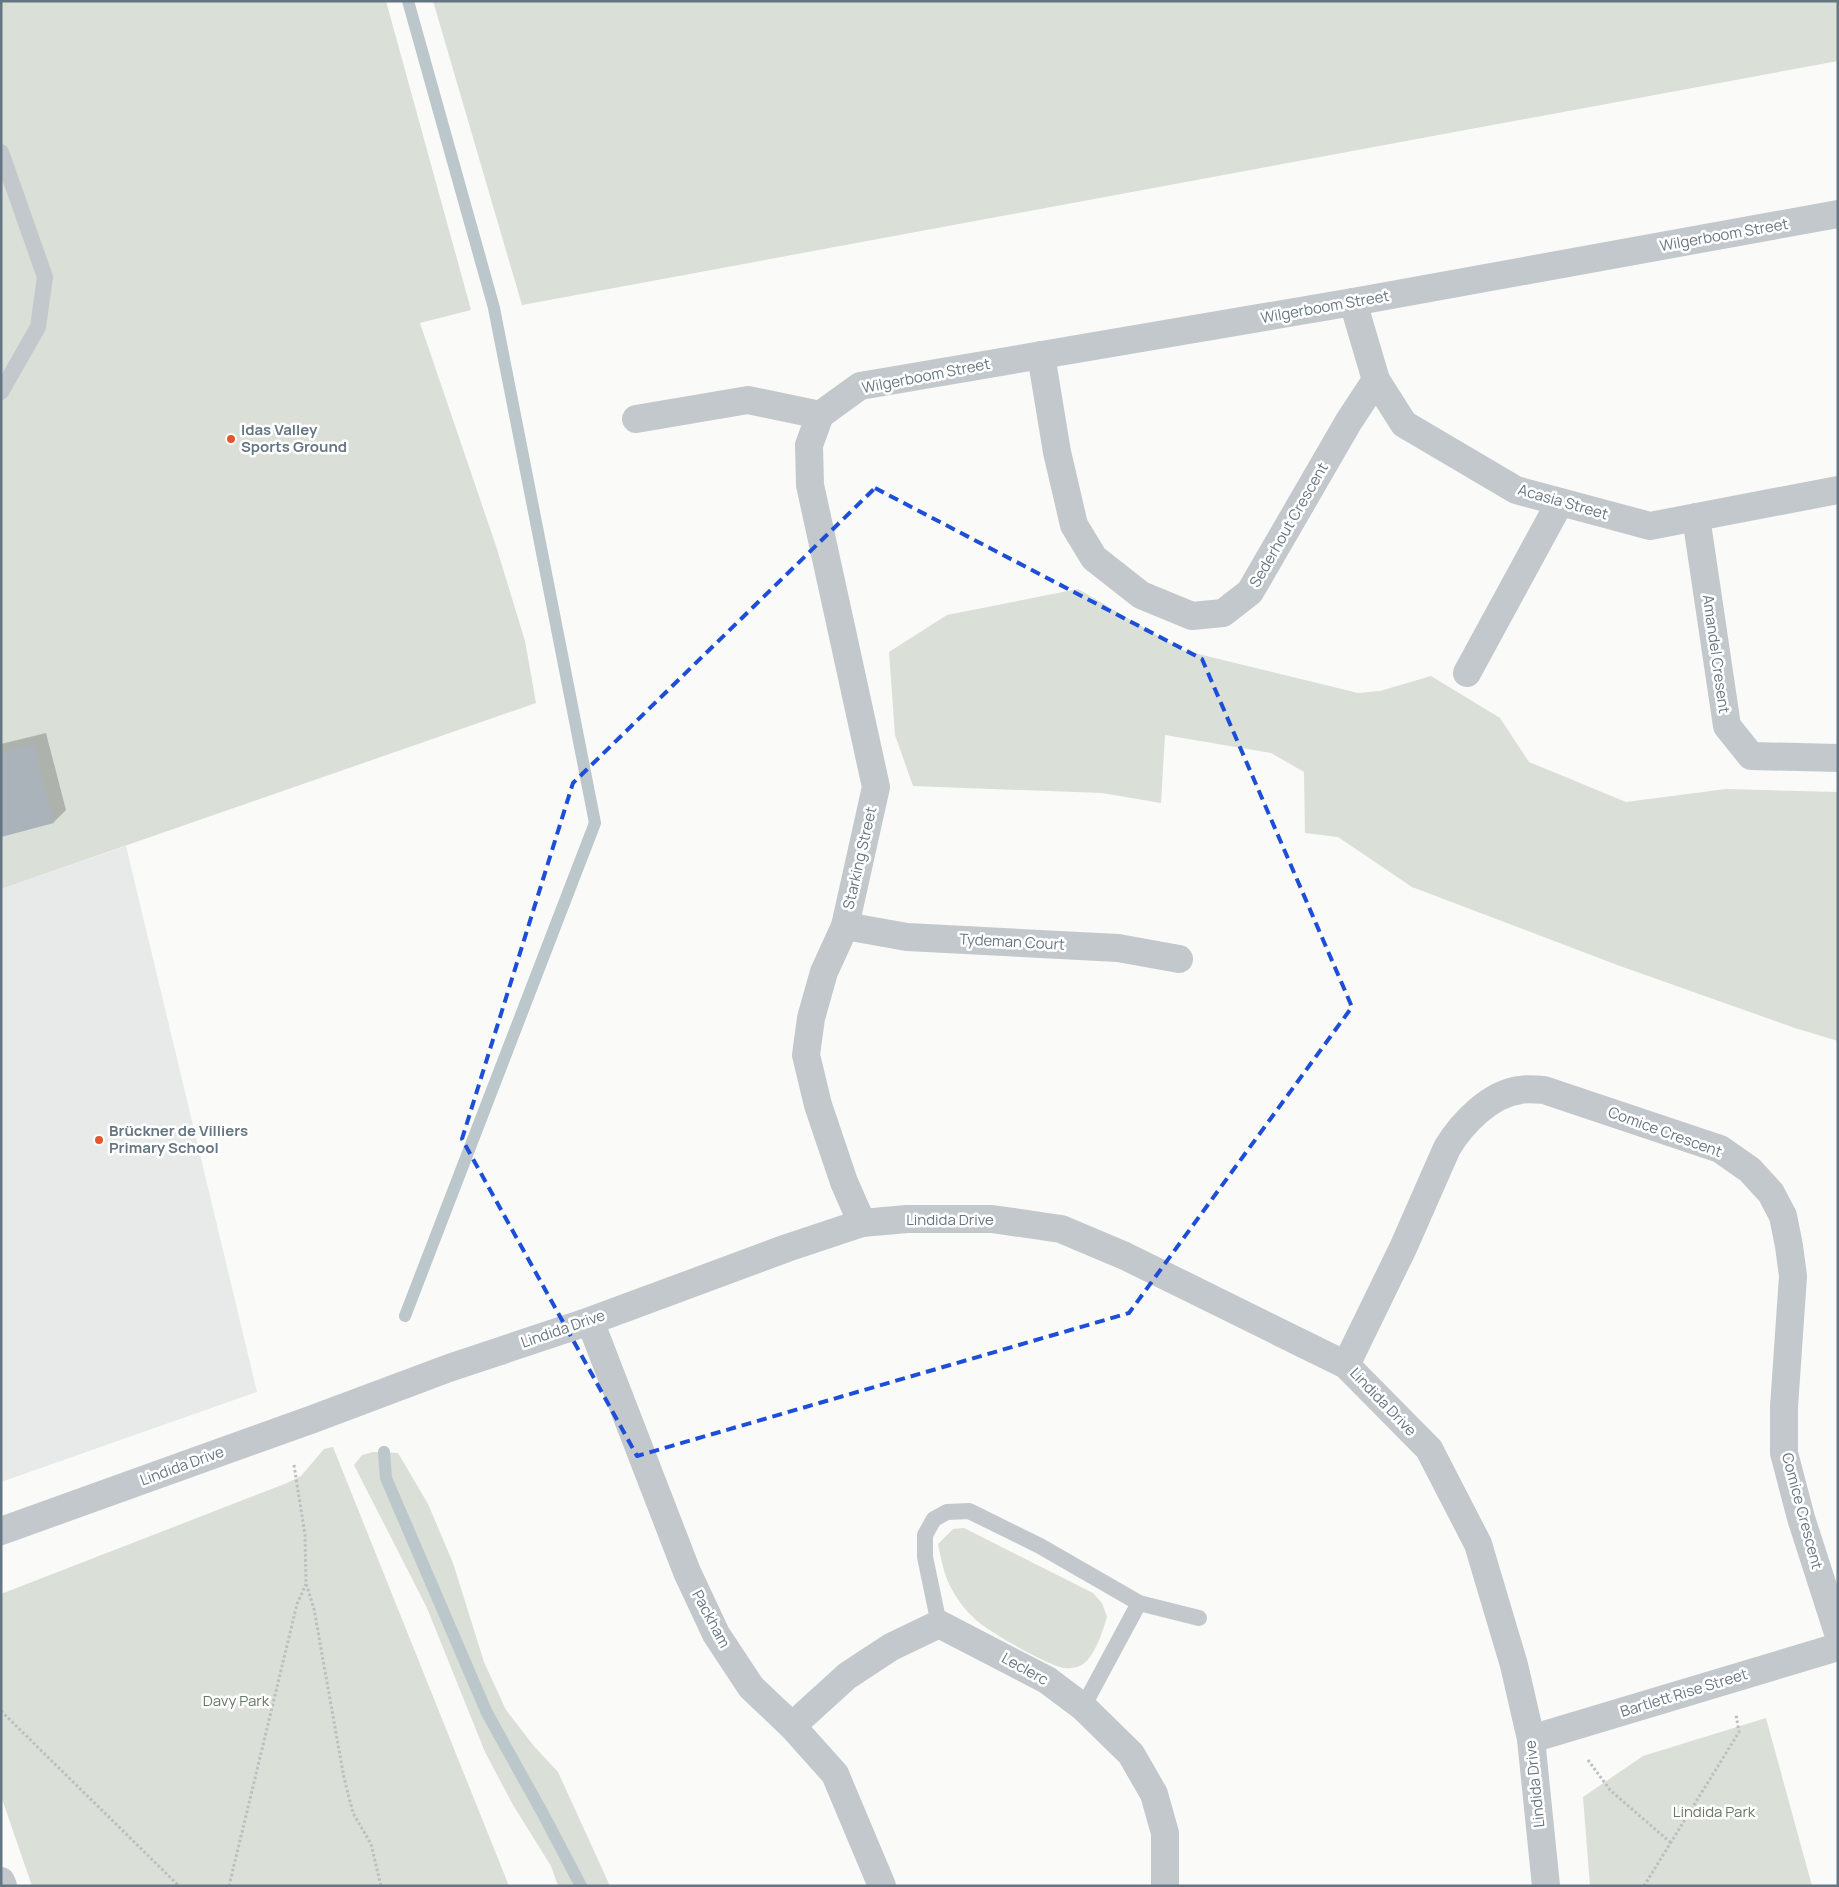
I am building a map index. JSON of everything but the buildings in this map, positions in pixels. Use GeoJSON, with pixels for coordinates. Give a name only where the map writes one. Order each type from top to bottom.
{"type":"FeatureCollection","features":[{"type":"Feature","properties":{"kind":"street","name":"Wilgerboom Street"},"geometry":{"type":"LineString","coordinates":[[820,415],[860,386],[1353,302],[1838,214]]}},
{"type":"Feature","properties":{"kind":"street","name":"Acasia Street"},"geometry":{"type":"LineString","coordinates":[[1353,302],[1376,380],[1404,424],[1516,490],[1650,526],[1838,490]]}},
{"type":"Feature","properties":{"kind":"street","name":"Sederhout Crescent"},"geometry":{"type":"LineString","coordinates":[[1042,355],[1057,452],[1074,524],[1094,558],[1141,595],[1192,616],[1222,613],[1250,592],[1349,421],[1376,380]]}},
{"type":"Feature","properties":{"kind":"street"},"geometry":{"type":"LineString","coordinates":[[636,419],[748,400],[820,415]]}},
{"type":"Feature","properties":{"kind":"street","name":"Starking Street"},"geometry":{"type":"LineString","coordinates":[[820,415],[809,445],[810,485],[876,787],[845,926],[824,972],[811,1018],[806,1055],[818,1105],[844,1182],[862,1223]]}},
{"type":"Feature","properties":{"kind":"street"},"geometry":{"type":"LineString","coordinates":[[1467,673],[1560,502]]}},
{"type":"Feature","properties":{"kind":"street","name":"Amandel Cresent"},"geometry":{"type":"LineString","coordinates":[[1696,517],[1727,726],[1751,756],[1838,758]]}},
{"type":"Feature","properties":{"kind":"street","name":"Tydeman Court"},"geometry":{"type":"LineString","coordinates":[[845,926],[907,937],[1118,948],[1179,959]]}},
{"type":"Feature","properties":{"kind":"street","name":"Comice Crescent"},"geometry":{"type":"LineString","coordinates":[[1346,1365],[1456,1133],[1478,1112],[1501,1096],[1520,1090],[1544,1090],[1720,1148],[1750,1170],[1770,1193],[1783,1216],[1793,1276],[1784,1407],[1784,1453],[1801,1518],[1838,1633]]}},
{"type":"Feature","properties":{"kind":"street","name":"Lindida Drive"},"geometry":{"type":"LineString","coordinates":[[1,1531],[449,1368],[590,1321],[787,1248],[862,1223],[907,1219],[992,1219],[1061,1230],[1125,1256],[1346,1365],[1429,1449],[1478,1544],[1514,1666],[1531,1739],[1546,1886]]}},
{"type":"Feature","properties":{"kind":"street","name":"Packham"},"geometry":{"type":"LineString","coordinates":[[590,1321],[687,1572],[716,1634],[751,1686],[792,1726],[835,1774],[882,1886]]}},
{"type":"Feature","properties":{"kind":"street"},"geometry":{"type":"LineString","coordinates":[[792,1726],[847,1676],[891,1647],[940,1624]]}},
{"type":"Feature","properties":{"kind":"street","name":"Leclerc"},"geometry":{"type":"LineString","coordinates":[[940,1624],[1047,1680],[1083,1707],[1131,1754],[1154,1794],[1165,1833],[1165,1886]]}},
{"type":"Feature","properties":{"kind":"street","name":"Bartlett Rise Street"},"geometry":{"type":"LineString","coordinates":[[1531,1739],[1838,1647]]}},
{"type":"Feature","properties":{"kind":"street"},"geometry":{"type":"LineString","coordinates":[[1,1881],[3,1886]]}},
{"type":"Feature","properties":{"kind":"lane"},"geometry":{"type":"LineString","coordinates":[[1,152],[45,277],[38,327],[3,386]]}},
{"type":"Feature","properties":{"kind":"lane"},"geometry":{"type":"LineString","coordinates":[[940,1624],[925,1557],[925,1535],[934,1519],[947,1512],[969,1511],[1040,1546],[1139,1603],[1199,1618]]}},
{"type":"Feature","properties":{"kind":"lane"},"geometry":{"type":"LineString","coordinates":[[1083,1707],[1139,1603]]}},
{"type":"Feature","properties":{"kind":"path"},"geometry":{"type":"LineString","coordinates":[[293,1460],[305,1535],[306,1583],[314,1609],[344,1778],[353,1813],[371,1844],[382,1886]]}},
{"type":"Feature","properties":{"kind":"path"},"geometry":{"type":"LineString","coordinates":[[229,1886],[297,1604],[306,1583]]}},
{"type":"Feature","properties":{"kind":"path"},"geometry":{"type":"LineString","coordinates":[[1644,1886],[1740,1732],[1729,1680]]}},
{"type":"Feature","properties":{"kind":"path"},"geometry":{"type":"LineString","coordinates":[[1,1711],[180,1886]]}},
{"type":"Feature","properties":{"kind":"path"},"geometry":{"type":"LineString","coordinates":[[1566,1729],[1610,1790],[1670,1843]]}},
{"type":"Feature","properties":{"kind":"highlighted area"},"geometry":{"type":"Polygon","coordinates":[[[875,488],[1202,659],[1352,1007],[1129,1313],[637,1456],[462,1139],[573,783],[875,488]]]}},
{"type":"Feature","properties":{"kind":"shaded area","name":"Brückner de Villiers Primary School"},"geometry":{"type":"Polygon","coordinates":[[[126,846],[257,1392],[1,1482],[1,889],[126,846]]]}},
{"type":"Feature","properties":{"kind":"green space","name":"Idas Valley Sports Ground"},"geometry":{"type":"Polygon","coordinates":[[[1,1],[386,1],[471,310],[420,323],[496,546],[525,641],[536,703],[1,889],[1,1]]]}},
{"type":"Feature","properties":{"kind":"green space"},"geometry":{"type":"Polygon","coordinates":[[[433,1],[1838,1],[1838,61],[522,305],[433,1]]]}},
{"type":"Feature","properties":{"kind":"green space"},"geometry":{"type":"Polygon","coordinates":[[[1078,589],[1182,650],[1358,693],[1380,691],[1431,676],[1500,718],[1529,762],[1626,802],[1726,789],[1838,792],[1838,1041],[1795,1028],[1620,966],[1412,887],[1338,837],[1305,833],[1304,772],[1271,753],[1165,735],[1161,803],[1102,793],[913,786],[895,735],[889,652],[947,615],[1078,589]]]}},
{"type":"Feature","properties":{"kind":"green space","name":"Davy Park"},"geometry":{"type":"Polygon","coordinates":[[[333,1447],[509,1886],[32,1886],[1,1796],[1,1594],[287,1483],[301,1476],[324,1449],[333,1447]]]}},
{"type":"Feature","properties":{"kind":"green space"},"geometry":{"type":"Polygon","coordinates":[[[373,1452],[398,1453],[428,1504],[453,1563],[484,1662],[506,1710],[533,1745],[558,1772],[610,1886],[558,1886],[551,1866],[513,1805],[485,1752],[427,1608],[354,1465],[362,1455],[373,1452]]]}},
{"type":"Feature","properties":{"kind":"green space"},"geometry":{"type":"Polygon","coordinates":[[[964,1528],[1093,1593],[1102,1603],[1107,1617],[1098,1642],[1091,1655],[1083,1664],[1074,1668],[1065,1668],[1051,1664],[999,1636],[982,1625],[969,1613],[954,1594],[947,1579],[938,1544],[953,1529],[964,1528]]]}},
{"type":"Feature","properties":{"kind":"green space","name":"Lindida Park"},"geometry":{"type":"Polygon","coordinates":[[[1766,1718],[1812,1886],[1590,1886],[1583,1797],[1643,1756],[1766,1718]]]}},
{"type":"Feature","properties":{"kind":"waterway"},"geometry":{"type":"LineString","coordinates":[[405,1316],[595,823],[494,308],[408,1]]}},
{"type":"Feature","properties":{"kind":"waterway"},"geometry":{"type":"LineString","coordinates":[[384,1452],[386,1478],[487,1713],[581,1886]]}},
{"type":"Feature","properties":{"kind":"place","name":"Idas Valley Sports Ground"},"geometry":{"type":"Point","coordinates":[231,439]}},
{"type":"Feature","properties":{"kind":"place","name":"Brückner de Villiers Primary School"},"geometry":{"type":"Point","coordinates":[99,1140]}}]}
